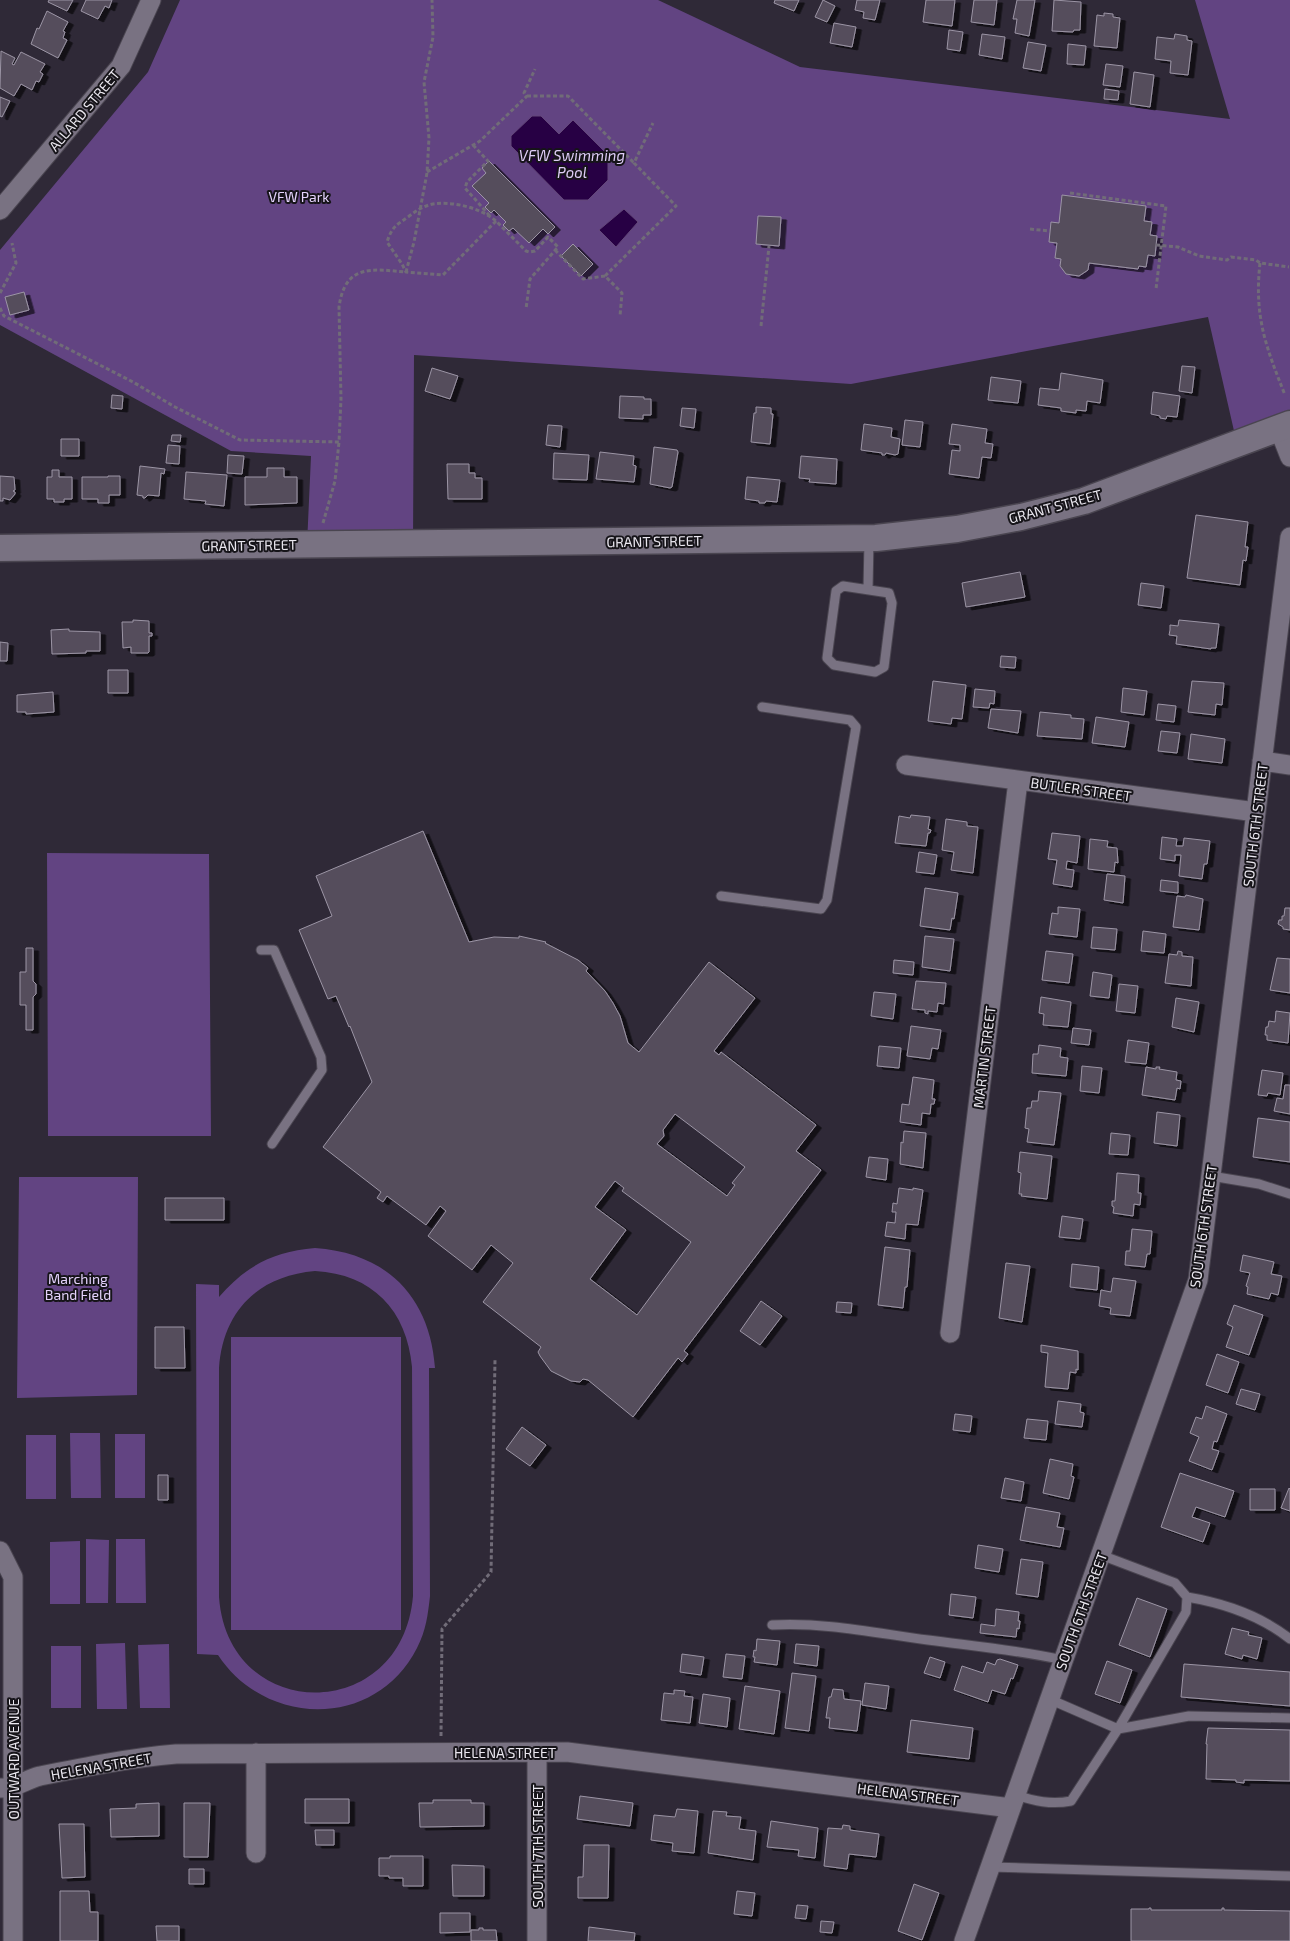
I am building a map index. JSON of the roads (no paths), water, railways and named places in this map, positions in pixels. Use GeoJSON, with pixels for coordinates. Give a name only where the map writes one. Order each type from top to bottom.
{"type":"FeatureCollection","features":[{"type":"Feature","properties":{"kind":"street","name":"ALLARD STREET"},"geometry":{"type":"LineString","coordinates":[[0,210],[121,66],[151,0]]}},
{"type":"Feature","properties":{"kind":"street"},"geometry":{"type":"LineString","coordinates":[[1284,426],[1290,457]]}},
{"type":"Feature","properties":{"kind":"street","name":"GRANT STREET"},"geometry":{"type":"LineString","coordinates":[[0,548],[869,538],[957,529],[1021,517],[1084,500],[1284,426]]}},
{"type":"Feature","properties":{"kind":"street","name":"SOUTH 6TH STREET"},"geometry":{"type":"LineString","coordinates":[[964,1941],[1198,1280],[1290,537]]}},
{"type":"Feature","properties":{"kind":"street"},"geometry":{"type":"LineString","coordinates":[[1262,761],[1290,765]]}},
{"type":"Feature","properties":{"kind":"street","name":"BUTLER STREET"},"geometry":{"type":"LineString","coordinates":[[906,765],[1256,812]]}},
{"type":"Feature","properties":{"kind":"street","name":"MARTIN STREET"},"geometry":{"type":"LineString","coordinates":[[950,1333],[1018,781]]}},
{"type":"Feature","properties":{"kind":"street","name":"OUTWARD AVENUE"},"geometry":{"type":"LineString","coordinates":[[0,1551],[13,1577],[6,1788],[13,1941]]}},
{"type":"Feature","properties":{"kind":"street","name":"SOUTH 7TH STREET"},"geometry":{"type":"LineString","coordinates":[[537,1752],[537,1941]]}},
{"type":"Feature","properties":{"kind":"street","name":"HELENA STREET"},"geometry":{"type":"LineString","coordinates":[[6,1788],[36,1777],[138,1757],[176,1754],[567,1752],[1014,1801]]}},
{"type":"Feature","properties":{"kind":"street"},"geometry":{"type":"LineString","coordinates":[[256,1753],[256,1852]]}},
{"type":"Feature","properties":{"kind":"lane"},"geometry":{"type":"LineString","coordinates":[[868,590],[869,538]]}},
{"type":"Feature","properties":{"kind":"lane"},"geometry":{"type":"LineString","coordinates":[[843,586],[868,590],[889,593],[892,603],[884,667],[875,672],[834,664],[827,658],[836,591],[843,586]]}},
{"type":"Feature","properties":{"kind":"lane"},"geometry":{"type":"LineString","coordinates":[[721,896],[821,909],[827,900],[856,727],[850,720],[762,707]]}},
{"type":"Feature","properties":{"kind":"lane"},"geometry":{"type":"LineString","coordinates":[[261,950],[274,950],[321,1057],[322,1070],[272,1144]]}},
{"type":"Feature","properties":{"kind":"lane"},"geometry":{"type":"LineString","coordinates":[[1211,1176],[1259,1184],[1290,1194]]}},
{"type":"Feature","properties":{"kind":"lane"},"geometry":{"type":"LineString","coordinates":[[1101,1555],[1175,1583],[1187,1597],[1226,1606],[1265,1622],[1290,1639]]}},
{"type":"Feature","properties":{"kind":"lane"},"geometry":{"type":"LineString","coordinates":[[1014,1801],[1037,1801],[1058,1804],[1070,1801],[1118,1729],[1186,1612],[1187,1597]]}},
{"type":"Feature","properties":{"kind":"lane"},"geometry":{"type":"LineString","coordinates":[[772,1626],[796,1624],[842,1627],[1020,1651],[1063,1660]]}},
{"type":"Feature","properties":{"kind":"lane"},"geometry":{"type":"LineString","coordinates":[[1049,1699],[1118,1729],[1189,1716],[1290,1718]]}},
{"type":"Feature","properties":{"kind":"lane"},"geometry":{"type":"LineString","coordinates":[[990,1867],[1290,1876]]}},
{"type":"Feature","properties":{"kind":"water","name":"VFW Swimming Pool"},"geometry":{"type":"Polygon","coordinates":[[[532,116],[541,116],[559,134],[573,120],[608,155],[608,180],[588,200],[564,200],[511,146],[511,136],[532,116]]]}},
{"type":"Feature","properties":{"kind":"water"},"geometry":{"type":"Polygon","coordinates":[[[624,209],[638,222],[616,247],[599,230],[624,209]]]}},
{"type":"Feature","properties":{"kind":"park label","name":"VFW Park"},"geometry":{"type":"Point","coordinates":[299,196]}},
{"type":"Feature","properties":{"kind":"park label","name":"Marching Band Field"},"geometry":{"type":"Point","coordinates":[78,1286]}}]}
